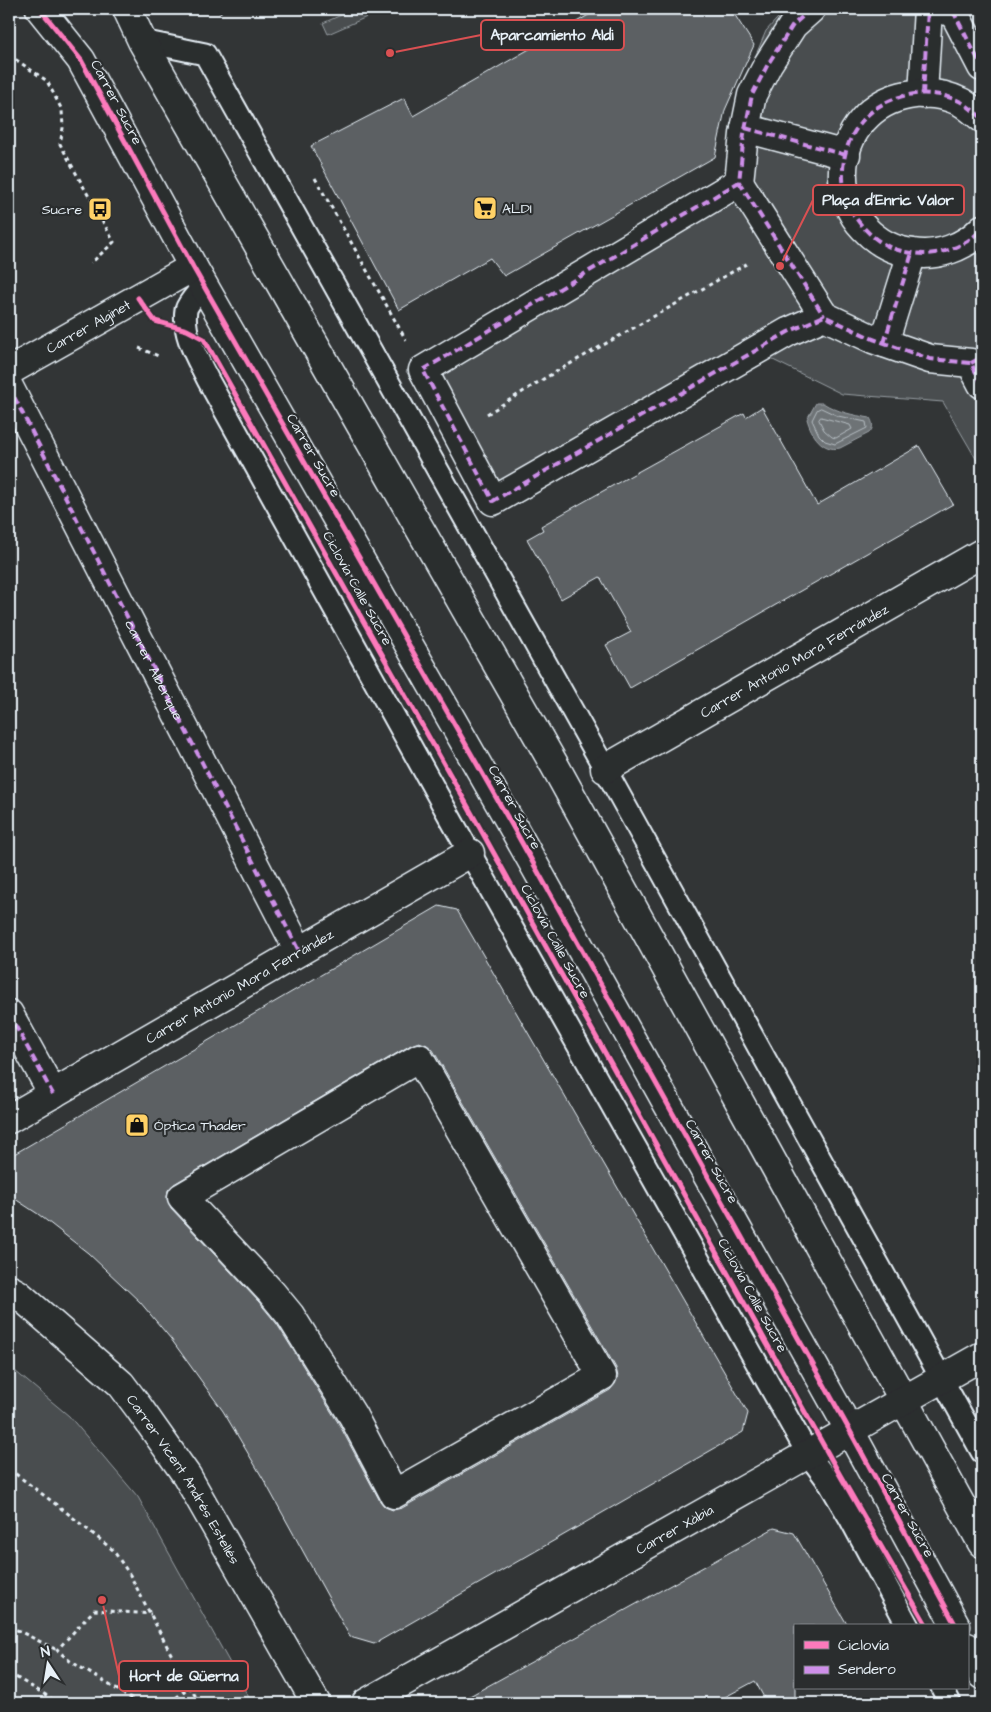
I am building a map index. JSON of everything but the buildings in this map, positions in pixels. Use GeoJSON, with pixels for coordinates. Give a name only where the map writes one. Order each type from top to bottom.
{"type":"FeatureCollection","features":[{"type":"Feature","properties":{"kind":"street","name":"Carrer Sucre"},"geometry":{"type":"LineString","coordinates":[[40,9],[81,60],[198,276],[478,764],[850,1431],[955,1624]]}},
{"type":"Feature","properties":{"kind":"street"},"geometry":{"type":"LineString","coordinates":[[127,9],[142,41],[545,749],[982,1543]]}},
{"type":"Feature","properties":{"kind":"street"},"geometry":{"type":"LineString","coordinates":[[811,9],[793,25],[768,64],[752,95],[745,128],[739,182],[824,316],[884,343],[930,359],[978,368]]}},
{"type":"Feature","properties":{"kind":"street"},"geometry":{"type":"LineString","coordinates":[[923,94],[928,9]]}},
{"type":"Feature","properties":{"kind":"street"},"geometry":{"type":"LineString","coordinates":[[940,9],[954,13],[982,67]]}},
{"type":"Feature","properties":{"kind":"street"},"geometry":{"type":"LineString","coordinates":[[982,118],[961,102],[936,94],[909,94],[884,103],[863,120],[849,142],[842,169],[845,195],[856,219],[874,238],[898,251],[925,255],[951,250],[975,237],[982,229]]}},
{"type":"Feature","properties":{"kind":"street"},"geometry":{"type":"LineString","coordinates":[[745,128],[846,155]]}},
{"type":"Feature","properties":{"kind":"street"},"geometry":{"type":"LineString","coordinates":[[739,182],[423,370],[493,500],[788,332],[824,316]]}},
{"type":"Feature","properties":{"kind":"street"},"geometry":{"type":"LineString","coordinates":[[884,343],[912,253]]}},
{"type":"Feature","properties":{"kind":"street","name":"Carrer Alginet"},"geometry":{"type":"LineString","coordinates":[[9,371],[198,276]]}},
{"type":"Feature","properties":{"kind":"street","name":"carrer Alberique"},"geometry":{"type":"LineString","coordinates":[[9,386],[299,951]]}},
{"type":"Feature","properties":{"kind":"street","name":"Carrer Antonio Mora Ferrández"},"geometry":{"type":"LineString","coordinates":[[604,769],[982,553]]}},
{"type":"Feature","properties":{"kind":"street","name":"Carrer Antonio Mora Ferrández"},"geometry":{"type":"LineString","coordinates":[[9,1119],[470,853]]}},
{"type":"Feature","properties":{"kind":"street"},"geometry":{"type":"LineString","coordinates":[[9,1014],[53,1094]]}},
{"type":"Feature","properties":{"kind":"street"},"geometry":{"type":"LineString","coordinates":[[419,1058],[602,1376],[394,1494],[352,1416],[290,1316],[271,1292],[182,1197],[419,1058]]}},
{"type":"Feature","properties":{"kind":"street","name":"Carrer Vicent Andrés Estellés"},"geometry":{"type":"LineString","coordinates":[[9,1289],[18,1294],[121,1384],[188,1476],[316,1703]]}},
{"type":"Feature","properties":{"kind":"street","name":"Carrer Xàbia"},"geometry":{"type":"LineString","coordinates":[[366,1703],[982,1356]]}},
{"type":"Feature","properties":{"kind":"street"},"geometry":{"type":"LineString","coordinates":[[968,1649],[982,1675]]}},
{"type":"Feature","properties":{"kind":"lane"},"geometry":{"type":"LineString","coordinates":[[142,41],[205,54],[982,1452]]}},
{"type":"Feature","properties":{"kind":"lane"},"geometry":{"type":"LineString","coordinates":[[198,276],[186,309],[187,330],[191,346],[250,457],[470,853],[808,1454],[828,1481],[851,1520],[907,1624]]}},
{"type":"Feature","properties":{"kind":"lane"},"geometry":{"type":"LineString","coordinates":[[943,1690],[950,1703]]}},
{"type":"Feature","properties":{"kind":"path"},"geometry":{"type":"LineString","coordinates":[[219,9],[221,14]]}},
{"type":"Feature","properties":{"kind":"path"},"geometry":{"type":"LineString","coordinates":[[9,55],[47,81],[62,110],[63,128],[60,144],[114,242],[91,263]]}},
{"type":"Feature","properties":{"kind":"path"},"geometry":{"type":"LineString","coordinates":[[310,171],[423,370]]}},
{"type":"Feature","properties":{"kind":"path"},"geometry":{"type":"LineString","coordinates":[[456,433],[545,378],[779,246]]}},
{"type":"Feature","properties":{"kind":"path"},"geometry":{"type":"LineString","coordinates":[[9,1377],[14,1371]]}},
{"type":"Feature","properties":{"kind":"path"},"geometry":{"type":"LineString","coordinates":[[9,1469],[114,1550],[130,1575],[189,1687],[200,1703]]}},
{"type":"Feature","properties":{"kind":"path"},"geometry":{"type":"LineString","coordinates":[[57,1650],[94,1610],[150,1614]]}},
{"type":"Feature","properties":{"kind":"path"},"geometry":{"type":"LineString","coordinates":[[9,1626],[57,1650],[70,1661],[139,1703]]}},
{"type":"Feature","properties":{"kind":"path"},"geometry":{"type":"LineString","coordinates":[[9,1673],[59,1703]]}},
{"type":"Feature","properties":{"kind":"path"},"geometry":{"type":"LineString","coordinates":[[170,1703],[189,1687]]}},
{"type":"Feature","properties":{"kind":"shaded area"},"geometry":{"type":"Polygon","coordinates":[[[355,9],[385,9],[328,34],[323,23],[355,9]]]}},
{"type":"Feature","properties":{"kind":"shaded area"},"geometry":{"type":"Polygon","coordinates":[[[786,9],[969,9],[982,33],[982,469],[943,402],[842,394],[767,357],[491,511],[406,371],[728,176],[736,102],[766,31],[786,9]]]}},
{"type":"Feature","properties":{"kind":"shaded area"},"geometry":{"type":"Polygon","coordinates":[[[9,1366],[69,1416],[138,1497],[252,1703],[9,1703],[9,1366]]]}},
{"type":"Feature","properties":{"kind":"water"},"geometry":{"type":"Polygon","coordinates":[[[816,403],[823,403],[840,411],[870,418],[872,429],[869,433],[840,448],[834,449],[823,445],[814,436],[807,419],[816,403]]]}},
{"type":"Feature","properties":{"kind":"marked path"},"geometry":{"type":"LineString","coordinates":[[811,9],[793,25],[768,64],[752,95],[744,134],[739,182],[423,370],[493,501],[788,332],[824,316],[873,339],[930,359],[971,363],[982,384]]}},
{"type":"Feature","properties":{"kind":"marked path"},"geometry":{"type":"LineString","coordinates":[[923,94],[928,9]]}},
{"type":"Feature","properties":{"kind":"marked path"},"geometry":{"type":"LineString","coordinates":[[940,9],[954,13],[982,67]]}},
{"type":"Feature","properties":{"kind":"marked path"},"geometry":{"type":"LineString","coordinates":[[982,118],[961,102],[949,97],[922,94],[896,98],[873,111],[854,132],[844,160],[843,174],[844,189],[848,203],[855,216],[875,238],[892,248],[922,254],[941,252],[968,241],[982,229]]}},
{"type":"Feature","properties":{"kind":"marked path"},"geometry":{"type":"LineString","coordinates":[[745,128],[846,155]]}},
{"type":"Feature","properties":{"kind":"marked path"},"geometry":{"type":"LineString","coordinates":[[739,182],[824,316]]}},
{"type":"Feature","properties":{"kind":"marked path"},"geometry":{"type":"LineString","coordinates":[[884,343],[912,253]]}},
{"type":"Feature","properties":{"kind":"marked path"},"geometry":{"type":"LineString","coordinates":[[971,363],[982,357]]}},
{"type":"Feature","properties":{"kind":"marked path"},"geometry":{"type":"LineString","coordinates":[[9,387],[299,951]]}},
{"type":"Feature","properties":{"kind":"marked path"},"geometry":{"type":"LineString","coordinates":[[9,1014],[53,1094]]}},
{"type":"Feature","properties":{"kind":"cycle path","name":"Ciclovía Calle Sucre"},"geometry":{"type":"LineString","coordinates":[[40,9],[81,60],[193,267],[513,827],[850,1431],[955,1624]]}},
{"type":"Feature","properties":{"kind":"cycle path","name":"Ciclovía Calle Sucre"},"geometry":{"type":"LineString","coordinates":[[138,298],[155,321],[187,330],[204,339],[457,787],[840,1475],[926,1624]]}},
{"type":"Feature","properties":{"kind":"place","name":"Aparcamiento Aldi"},"geometry":{"type":"Point","coordinates":[390,53]}},
{"type":"Feature","properties":{"kind":"place","name":"ALDI"},"geometry":{"type":"Point","coordinates":[485,208]}},
{"type":"Feature","properties":{"kind":"place","name":"Sucre"},"geometry":{"type":"Point","coordinates":[100,209]}},
{"type":"Feature","properties":{"kind":"place","name":"Plaça d'Enric Valor"},"geometry":{"type":"Point","coordinates":[780,266]}},
{"type":"Feature","properties":{"kind":"place","name":"Óptica Thader"},"geometry":{"type":"Point","coordinates":[137,1125]}},
{"type":"Feature","properties":{"kind":"place","name":"Hort de Qüerna"},"geometry":{"type":"Point","coordinates":[102,1600]}}]}
